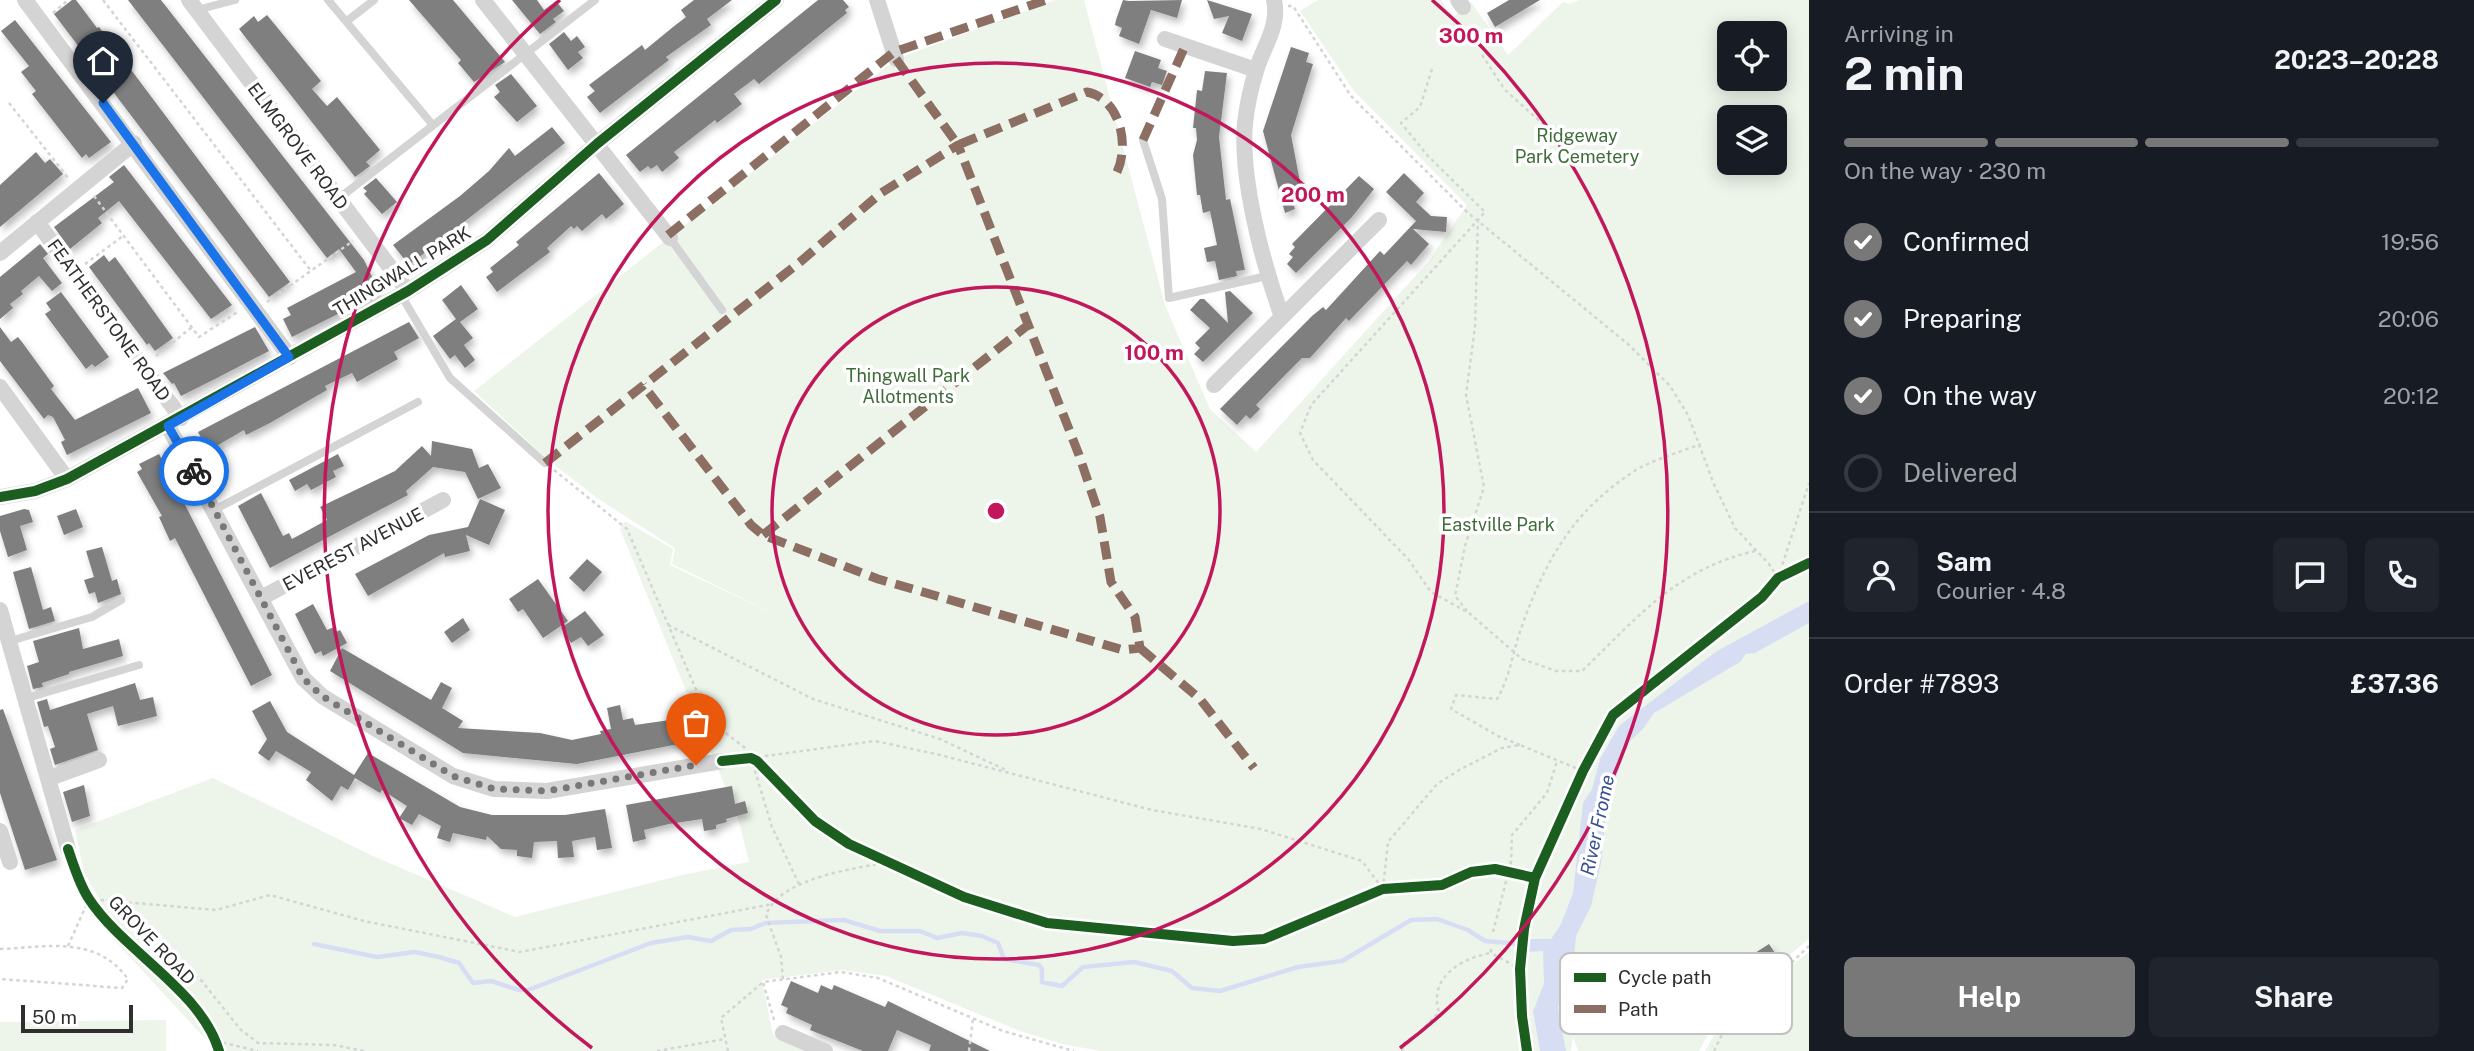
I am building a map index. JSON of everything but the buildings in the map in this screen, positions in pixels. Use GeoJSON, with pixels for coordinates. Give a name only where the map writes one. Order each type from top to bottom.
{"type":"FeatureCollection","features":[{"type":"Feature","properties":{"kind":"street"},"geometry":{"type":"LineString","coordinates":[[25,0],[134,143],[289,357]]}},
{"type":"Feature","properties":{"kind":"street"},"geometry":{"type":"LineString","coordinates":[[483,0],[670,237]]}},
{"type":"Feature","properties":{"kind":"street","name":"THINGWALL PARK"},"geometry":{"type":"LineString","coordinates":[[0,497],[34,491],[67,480],[404,293],[486,240],[598,143],[776,0]]}},
{"type":"Feature","properties":{"kind":"street"},"geometry":{"type":"LineString","coordinates":[[877,0],[896,59]]}},
{"type":"Feature","properties":{"kind":"street"},"geometry":{"type":"LineString","coordinates":[[1275,1],[1275,23],[1256,70],[1245,122],[1245,158],[1267,276],[1282,317]]}},
{"type":"Feature","properties":{"kind":"street","name":"ELMGROVE ROAD"},"geometry":{"type":"LineString","coordinates":[[192,5],[364,233],[404,293]]}},
{"type":"Feature","properties":{"kind":"street"},"geometry":{"type":"LineString","coordinates":[[1165,39],[1256,70]]}},
{"type":"Feature","properties":{"kind":"street"},"geometry":{"type":"LineString","coordinates":[[0,253],[134,143]]}},
{"type":"Feature","properties":{"kind":"street"},"geometry":{"type":"LineString","coordinates":[[1214,385],[1379,220]]}},
{"type":"Feature","properties":{"kind":"street","name":"FEATHERSTONE ROAD"},"geometry":{"type":"LineString","coordinates":[[37,222],[142,366],[174,422],[303,678],[322,696],[453,776],[494,789],[547,791],[722,761]]}},
{"type":"Feature","properties":{"kind":"street"},"geometry":{"type":"LineString","coordinates":[[0,387],[67,480]]}},
{"type":"Feature","properties":{"kind":"street","name":"EVEREST AVENUE"},"geometry":{"type":"LineString","coordinates":[[263,597],[443,500]]}},
{"type":"Feature","properties":{"kind":"street"},"geometry":{"type":"LineString","coordinates":[[0,610],[7,650],[26,698],[68,849]]}},
{"type":"Feature","properties":{"kind":"street"},"geometry":{"type":"LineString","coordinates":[[50,778],[99,760]]}},
{"type":"Feature","properties":{"kind":"street"},"geometry":{"type":"LineString","coordinates":[[0,831],[10,863]]}},
{"type":"Feature","properties":{"kind":"street"},"geometry":{"type":"LineString","coordinates":[[783,1033],[825,1051]]}},
{"type":"Feature","properties":{"kind":"lane"},"geometry":{"type":"LineString","coordinates":[[192,5],[235,0]]}},
{"type":"Feature","properties":{"kind":"lane"},"geometry":{"type":"LineString","coordinates":[[328,0],[432,124]]}},
{"type":"Feature","properties":{"kind":"lane"},"geometry":{"type":"LineString","coordinates":[[347,21],[374,0]]}},
{"type":"Feature","properties":{"kind":"lane"},"geometry":{"type":"LineString","coordinates":[[338,199],[595,0]]}},
{"type":"Feature","properties":{"kind":"lane"},"geometry":{"type":"LineString","coordinates":[[1143,140],[1162,199],[1169,298],[1267,276]]}},
{"type":"Feature","properties":{"kind":"lane"},"geometry":{"type":"LineString","coordinates":[[670,237],[722,310]]}},
{"type":"Feature","properties":{"kind":"lane"},"geometry":{"type":"LineString","coordinates":[[404,293],[450,378],[508,433],[545,463]]}},
{"type":"Feature","properties":{"kind":"lane"},"geometry":{"type":"LineString","coordinates":[[216,509],[418,402]]}},
{"type":"Feature","properties":{"kind":"lane"},"geometry":{"type":"LineString","coordinates":[[7,650],[92,617],[121,600]]}},
{"type":"Feature","properties":{"kind":"lane"},"geometry":{"type":"LineString","coordinates":[[26,698],[139,665]]}},
{"type":"Feature","properties":{"kind":"path"},"geometry":{"type":"LineString","coordinates":[[42,22],[68,0]]}},
{"type":"Feature","properties":{"kind":"path"},"geometry":{"type":"LineString","coordinates":[[103,0],[311,271]]}},
{"type":"Feature","properties":{"kind":"path"},"geometry":{"type":"LineString","coordinates":[[1275,1],[1293,6],[1351,96],[1467,212],[1629,345],[1670,386],[1701,444],[1713,482],[1735,528],[1755,551],[1783,576]]}},
{"type":"Feature","properties":{"kind":"path"},"geometry":{"type":"LineString","coordinates":[[1482,55],[1505,90],[1552,132]]}},
{"type":"Feature","properties":{"kind":"path"},"geometry":{"type":"LineString","coordinates":[[1432,69],[1420,107],[1401,123],[1428,156],[1485,212],[1311,405],[1300,433],[1313,460],[1408,559],[1431,592],[1469,613]]}},
{"type":"Feature","properties":{"kind":"path"},"geometry":{"type":"LineString","coordinates":[[9,103],[124,236],[199,337],[311,271],[364,233]]}},
{"type":"Feature","properties":{"kind":"path"},"geometry":{"type":"LineString","coordinates":[[1478,219],[1475,327],[1466,395],[1484,487],[1465,546],[1455,596],[1469,613],[1522,659],[1556,671],[1582,671],[1658,598],[1720,559],[1755,551]]}},
{"type":"Feature","properties":{"kind":"path"},"geometry":{"type":"LineString","coordinates":[[74,272],[124,236]]}},
{"type":"Feature","properties":{"kind":"path"},"geometry":{"type":"LineString","coordinates":[[142,366],[192,327]]}},
{"type":"Feature","properties":{"kind":"path"},"geometry":{"type":"LineString","coordinates":[[1583,771],[1498,736],[1451,709],[1456,695],[1497,699],[1508,681],[1513,652],[1545,567],[1580,514],[1637,470],[1701,444]]}},
{"type":"Feature","properties":{"kind":"path"},"geometry":{"type":"LineString","coordinates":[[545,463],[627,529],[701,701],[719,728],[744,747],[751,758],[772,827],[799,884]]}},
{"type":"Feature","properties":{"kind":"path"},"geometry":{"type":"LineString","coordinates":[[1770,587],[1783,576],[1809,483]]}},
{"type":"Feature","properties":{"kind":"path"},"geometry":{"type":"LineString","coordinates":[[668,625],[813,699],[940,739],[1015,775]]}},
{"type":"Feature","properties":{"kind":"path"},"geometry":{"type":"LineString","coordinates":[[722,761],[875,741],[1152,810],[1261,829],[1362,861],[1378,891]]}},
{"type":"Feature","properties":{"kind":"path"},"geometry":{"type":"LineString","coordinates":[[1378,891],[1388,842],[1437,784],[1502,748],[1520,745]]}},
{"type":"Feature","properties":{"kind":"path"},"geometry":{"type":"LineString","coordinates":[[751,758],[766,768]]}},
{"type":"Feature","properties":{"kind":"path"},"geometry":{"type":"LineString","coordinates":[[1578,783],[1589,760]]}},
{"type":"Feature","properties":{"kind":"path"},"geometry":{"type":"LineString","coordinates":[[1493,932],[1515,872],[1512,835],[1547,793],[1557,761]]}},
{"type":"Feature","properties":{"kind":"path"},"geometry":{"type":"LineString","coordinates":[[869,853],[894,865]]}},
{"type":"Feature","properties":{"kind":"path"},"geometry":{"type":"LineString","coordinates":[[783,979],[781,957],[766,915],[773,904],[799,884],[894,865]]}},
{"type":"Feature","properties":{"kind":"path"},"geometry":{"type":"LineString","coordinates":[[1495,869],[1515,872]]}},
{"type":"Feature","properties":{"kind":"path"},"geometry":{"type":"LineString","coordinates":[[1378,891],[1395,888]]}},
{"type":"Feature","properties":{"kind":"path"},"geometry":{"type":"LineString","coordinates":[[68,946],[86,894],[109,901],[216,910],[270,895],[364,921],[520,952],[773,904]]}},
{"type":"Feature","properties":{"kind":"path"},"geometry":{"type":"LineString","coordinates":[[109,901],[127,911],[173,958],[201,980],[240,1029],[258,1043],[334,1045],[364,1051]]}},
{"type":"Feature","properties":{"kind":"path"},"geometry":{"type":"LineString","coordinates":[[0,949],[68,946],[98,951],[117,964],[128,979],[122,988],[0,979]]}},
{"type":"Feature","properties":{"kind":"path"},"geometry":{"type":"LineString","coordinates":[[1792,962],[1809,946]]}},
{"type":"Feature","properties":{"kind":"path"},"geometry":{"type":"LineString","coordinates":[[1402,1051],[1404,1043],[1420,1032],[1439,1012],[1437,990],[1443,975],[1491,951],[1521,970]]}},
{"type":"Feature","properties":{"kind":"path"},"geometry":{"type":"LineString","coordinates":[[728,1051],[721,1018],[763,982],[841,972],[878,978],[1003,1031],[1074,1051]]}},
{"type":"Feature","properties":{"kind":"path"},"geometry":{"type":"LineString","coordinates":[[763,982],[776,1029],[783,1033]]}},
{"type":"Feature","properties":{"kind":"path"},"geometry":{"type":"LineString","coordinates":[[969,1051],[973,1018]]}},
{"type":"Feature","properties":{"kind":"path"},"geometry":{"type":"LineString","coordinates":[[208,1030],[217,1046],[258,1051]]}},
{"type":"Feature","properties":{"kind":"path"},"geometry":{"type":"LineString","coordinates":[[1714,1051],[1722,1034]]}},
{"type":"Feature","properties":{"kind":"path"},"geometry":{"type":"LineString","coordinates":[[657,1051],[725,1039]]}},
{"type":"Feature","properties":{"kind":"green space"},"geometry":{"type":"Polygon","coordinates":[[[1055,0],[1084,0],[1165,305],[1210,409],[1256,452],[1428,262],[1467,205],[1354,91],[1300,11],[1318,0],[1441,0],[1452,18],[1471,2],[1508,55],[1563,2],[1809,0],[1809,939],[1792,953],[1560,953],[1560,1034],[1709,1034],[1699,1051],[1578,1051],[1573,1037],[1571,1051],[1100,1051],[1062,1044],[1020,1031],[886,976],[842,970],[762,980],[773,1035],[813,1051],[211,1051],[210,1044],[91,915],[103,906],[84,872],[75,830],[213,778],[373,856],[515,917],[686,874],[749,862],[738,818],[620,529],[625,521],[673,549],[670,565],[783,618],[672,564],[675,548],[597,498],[548,460],[474,391],[896,59],[1055,0]]]}},
{"type":"Feature","properties":{"kind":"green space"},"geometry":{"type":"Polygon","coordinates":[[[1809,952],[1809,1051],[1705,1051],[1715,1034],[1792,1034],[1792,965],[1809,952]]]}},
{"type":"Feature","properties":{"kind":"green space"},"geometry":{"type":"Polygon","coordinates":[[[166,1020],[166,1051],[0,1051],[0,1022],[166,1020]]]}},
{"type":"Feature","properties":{"kind":"water","name":"River Frome"},"geometry":{"type":"Polygon","coordinates":[[[1809,601],[1809,623],[1755,653],[1746,654],[1740,662],[1654,713],[1643,729],[1626,745],[1606,813],[1601,864],[1591,906],[1576,936],[1574,953],[1560,953],[1558,1007],[1560,1034],[1563,1034],[1566,1051],[1540,1051],[1533,1011],[1544,984],[1543,951],[1527,952],[1529,939],[1551,939],[1561,924],[1573,893],[1583,803],[1592,789],[1600,759],[1619,726],[1717,651],[1809,601]]]}},
{"type":"Feature","properties":{"kind":"waterway"},"geometry":{"type":"LineString","coordinates":[[314,944],[377,957],[415,952],[439,957],[459,963],[473,983],[491,981],[519,990],[528,990],[651,943],[688,937],[711,941],[731,930],[751,929],[765,923],[844,920],[880,931],[920,931],[937,938],[962,933],[982,936],[998,943],[1004,959],[1039,965],[1042,969],[1042,982],[1062,986],[1083,967],[1134,962],[1172,971],[1192,988],[1220,991],[1298,967],[1342,961],[1411,920],[1437,919],[1468,930],[1485,941],[1533,945]]}},
{"type":"Feature","properties":{"kind":"marked path"},"geometry":{"type":"LineString","coordinates":[[668,235],[894,52],[1046,0]]}},
{"type":"Feature","properties":{"kind":"marked path"},"geometry":{"type":"LineString","coordinates":[[1143,140],[1185,46]]}},
{"type":"Feature","properties":{"kind":"marked path"},"geometry":{"type":"LineString","coordinates":[[896,59],[958,145],[1087,92],[1099,96],[1108,104],[1120,126],[1122,152],[1115,176]]}},
{"type":"Feature","properties":{"kind":"marked path"},"geometry":{"type":"LineString","coordinates":[[545,463],[800,262],[881,193],[958,145],[1079,455],[1100,517],[1111,582],[1135,617],[1140,648],[1123,650],[878,579],[763,535],[751,525],[643,385]]}},
{"type":"Feature","properties":{"kind":"marked path"},"geometry":{"type":"LineString","coordinates":[[763,535],[1028,325]]}},
{"type":"Feature","properties":{"kind":"marked path"},"geometry":{"type":"LineString","coordinates":[[1140,648],[1200,699],[1254,768]]}},
{"type":"Feature","properties":{"kind":"cycle path"},"geometry":{"type":"LineString","coordinates":[[0,497],[35,491],[67,479],[408,291],[487,240],[598,143],[776,0]]}},
{"type":"Feature","properties":{"kind":"cycle path"},"geometry":{"type":"LineString","coordinates":[[1527,1051],[1520,969],[1524,929],[1535,878],[1583,771],[1613,715],[1762,597],[1778,578],[1809,563]]}},
{"type":"Feature","properties":{"kind":"cycle path"},"geometry":{"type":"LineString","coordinates":[[722,761],[751,758],[757,761],[815,821],[849,844],[964,897],[1047,923],[1233,941],[1264,939],[1383,889],[1442,885],[1471,872],[1495,869],[1535,878]]}},
{"type":"Feature","properties":{"kind":"cycle path","name":"GROVE ROAD"},"geometry":{"type":"LineString","coordinates":[[68,849],[89,899],[121,936],[196,1009],[210,1029],[219,1051]]}},
{"type":"Feature","properties":{"kind":"way so far"},"geometry":{"type":"LineString","coordinates":[[194,471],[263,597],[303,678],[322,696],[453,776],[494,789],[547,791],[696,765]]}},
{"type":"Feature","properties":{"kind":"route"},"geometry":{"type":"LineString","coordinates":[[103,103],[289,357],[168,426],[194,471]]}},
{"type":"Feature","properties":{"kind":"park label","name":"Ridgeway Park Cemetery"},"geometry":{"type":"Point","coordinates":[1577,145]}},
{"type":"Feature","properties":{"kind":"park label","name":"Thingwall Park Allotments"},"geometry":{"type":"Point","coordinates":[908,385]}},
{"type":"Feature","properties":{"kind":"park label","name":"Eastville Park"},"geometry":{"type":"Point","coordinates":[1498,524]}}]}
